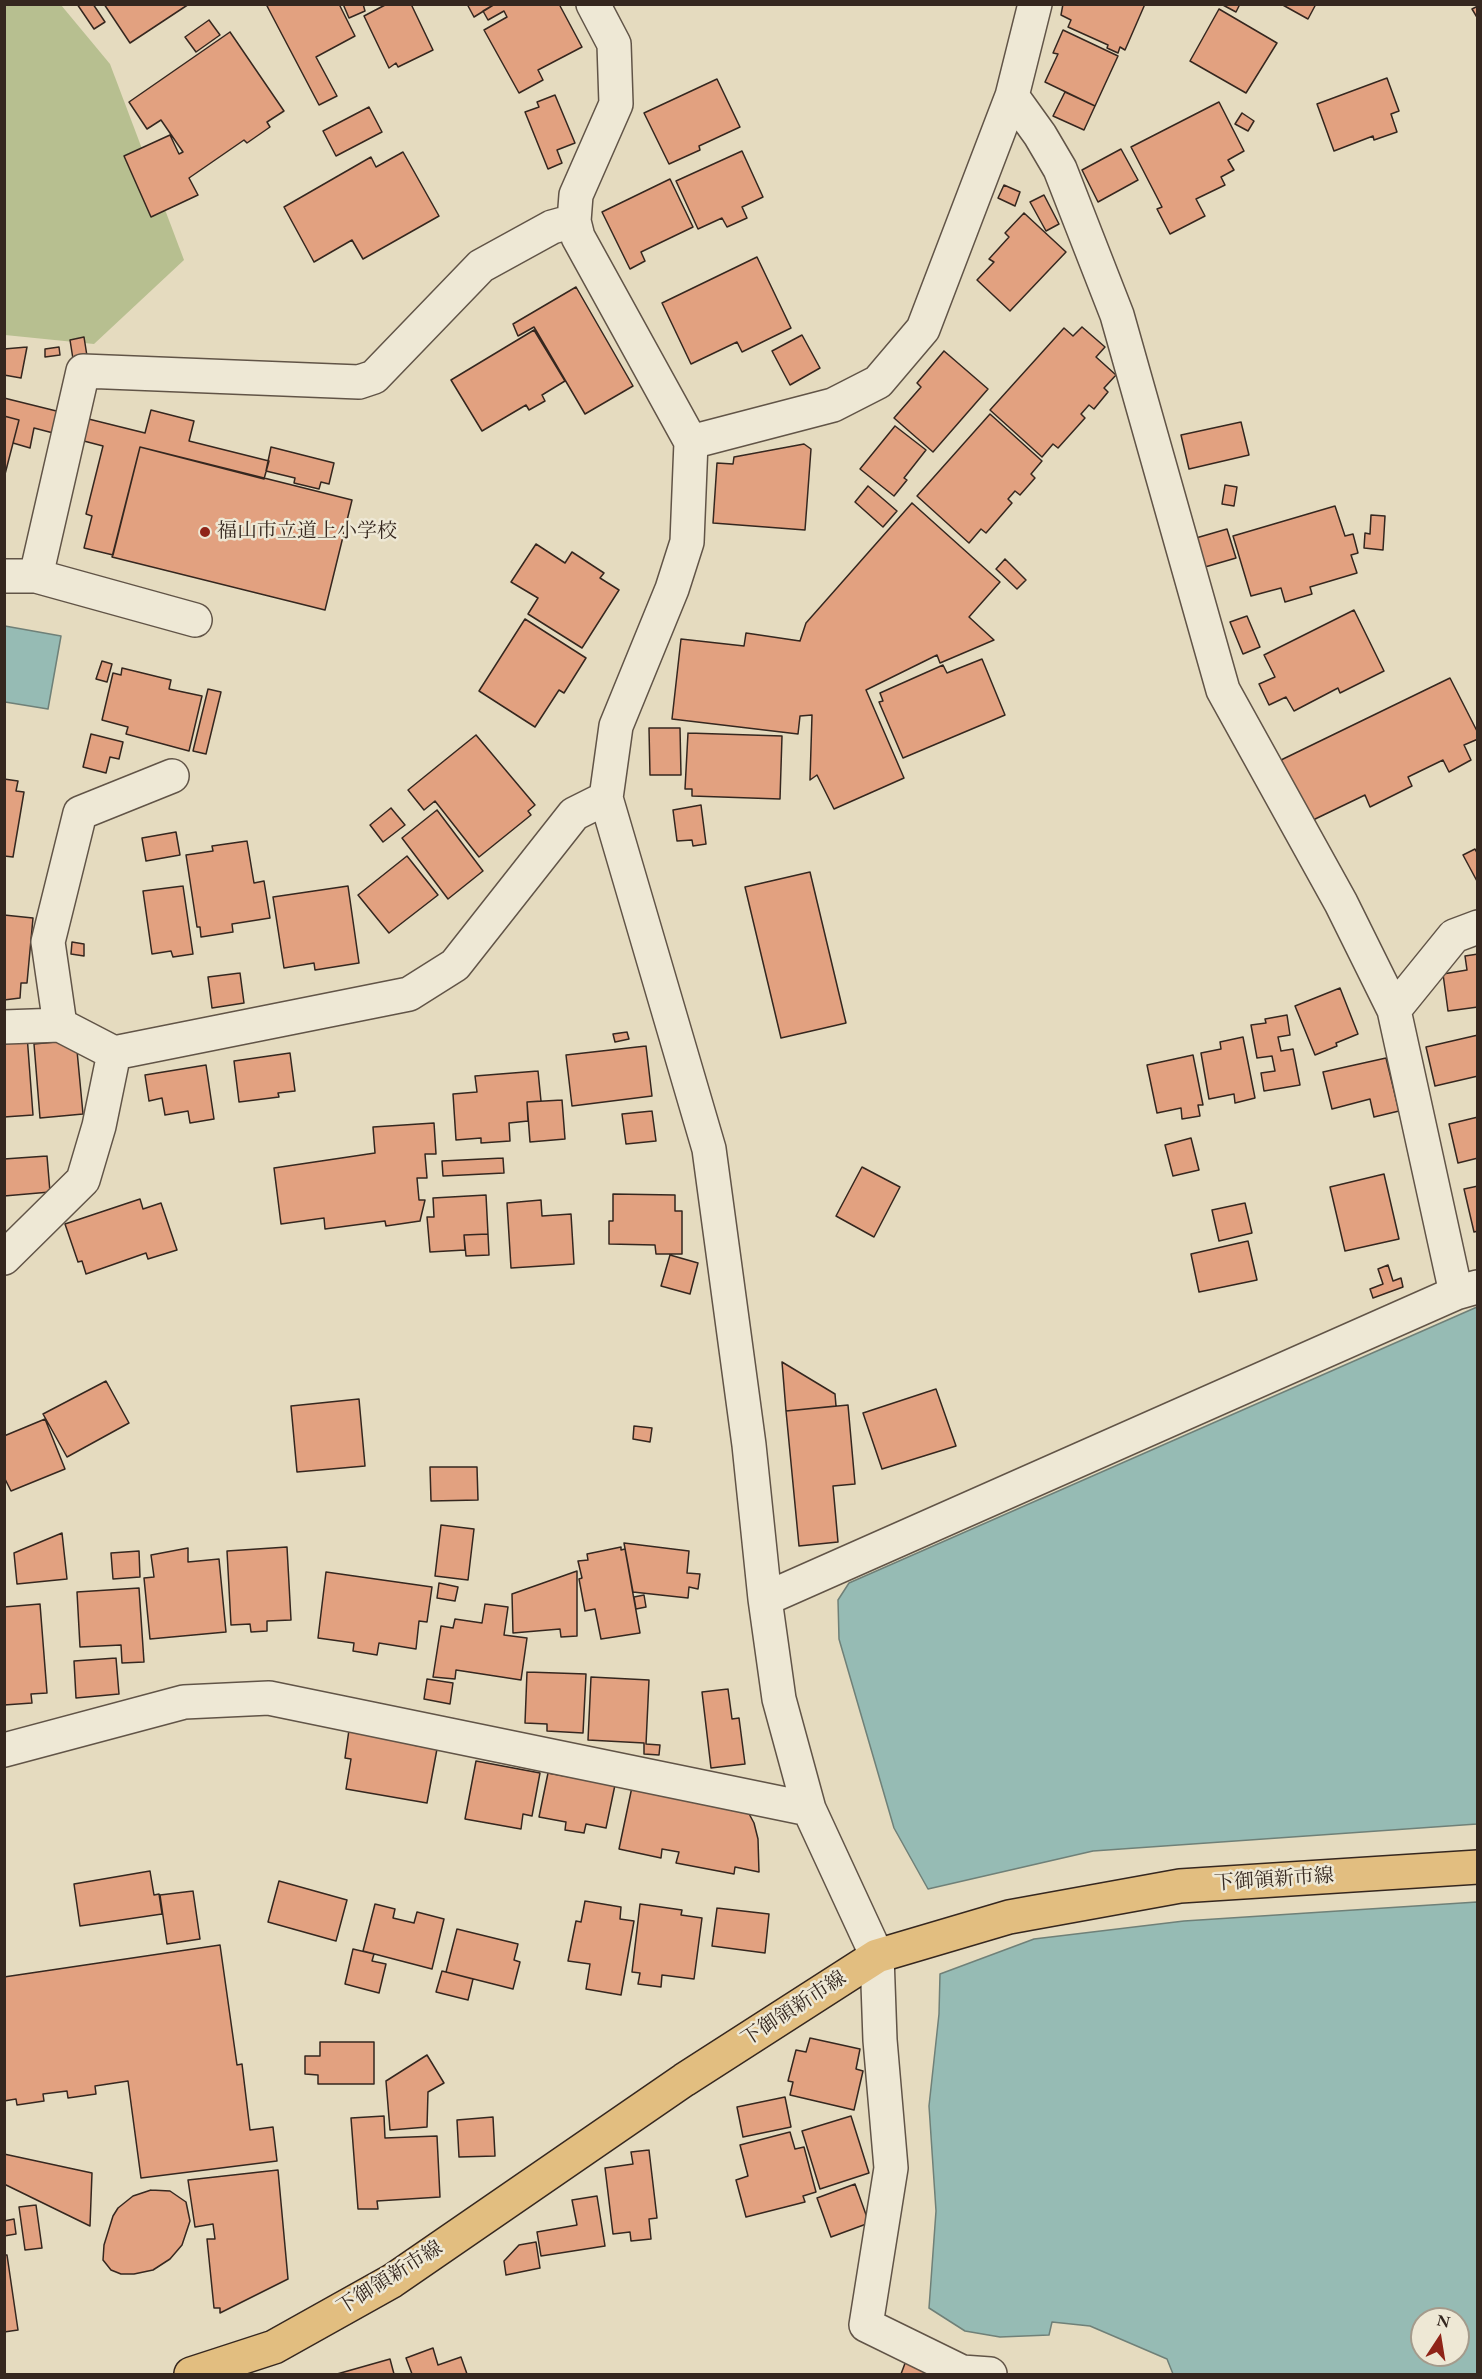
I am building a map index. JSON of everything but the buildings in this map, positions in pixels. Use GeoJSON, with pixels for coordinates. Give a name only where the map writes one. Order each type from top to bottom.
{"type":"FeatureCollection","features":[{"type":"Feature","properties":{"kind":"main road","name":"下御領新市線"},"geometry":{"type":"LineString","coordinates":[[191,2374],[274,2347],[392,2281],[684,2080],[877,1956],[1009,1917],[1180,1886],[1478,1867]]}},
{"type":"Feature","properties":{"kind":"street"},"geometry":{"type":"LineString","coordinates":[[593,4],[614,44],[616,104],[576,195],[574,221],[578,237],[691,442],[687,542],[672,589],[616,726],[606,798],[709,1149],[749,1445],[765,1599],[779,1699],[809,1809],[877,1956],[880,2040],[891,2168],[866,2325],[971,2374]]}},
{"type":"Feature","properties":{"kind":"street"},"geometry":{"type":"LineString","coordinates":[[691,442],[833,405],[878,382],[923,329],[1012,96],[1035,4]]}},
{"type":"Feature","properties":{"kind":"street"},"geometry":{"type":"LineString","coordinates":[[765,1599],[1467,1290],[1394,1010],[1341,903],[1223,690],[1117,315],[1060,169],[1040,135],[1012,96]]}},
{"type":"Feature","properties":{"kind":"street"},"geometry":{"type":"LineString","coordinates":[[195,620],[20,576],[83,371],[359,382],[374,377],[482,266],[552,227],[574,221]]}},
{"type":"Feature","properties":{"kind":"street"},"geometry":{"type":"LineString","coordinates":[[60,1025],[48,942],[80,813],[172,776]]}},
{"type":"Feature","properties":{"kind":"street"},"geometry":{"type":"LineString","coordinates":[[4,1027],[60,1025],[114,1053],[410,994],[455,965],[574,814],[606,798]]}},
{"type":"Feature","properties":{"kind":"street"},"geometry":{"type":"LineString","coordinates":[[1394,1010],[1454,936],[1478,927]]}},
{"type":"Feature","properties":{"kind":"street"},"geometry":{"type":"LineString","coordinates":[[4,1258],[83,1180],[99,1126],[114,1053]]}},
{"type":"Feature","properties":{"kind":"street"},"geometry":{"type":"LineString","coordinates":[[4,1750],[184,1702],[269,1698],[809,1809]]}},
{"type":"Feature","properties":{"kind":"green space"},"geometry":{"type":"Polygon","coordinates":[[[4,5],[61,5],[110,64],[184,260],[94,344],[5,335],[4,5]]]}},
{"type":"Feature","properties":{"kind":"water"},"geometry":{"type":"Polygon","coordinates":[[[5,626],[61,636],[48,709],[5,702],[5,626]]]}},
{"type":"Feature","properties":{"kind":"water"},"geometry":{"type":"Polygon","coordinates":[[[1477,1307],[1477,1824],[1093,1851],[928,1889],[894,1828],[839,1639],[838,1600],[849,1583],[1477,1307]]]}},
{"type":"Feature","properties":{"kind":"water"},"geometry":{"type":"Polygon","coordinates":[[[1477,1902],[1477,2374],[1173,2374],[1167,2359],[1090,2326],[1052,2322],[1049,2335],[1000,2337],[965,2331],[929,2308],[936,2211],[929,2106],[939,2014],[940,1974],[1034,1939],[1184,1921],[1477,1902]]]}},
{"type":"Feature","properties":{"kind":"place","name":"福山市立道上小学校"},"geometry":{"type":"Point","coordinates":[205,532]}}]}
